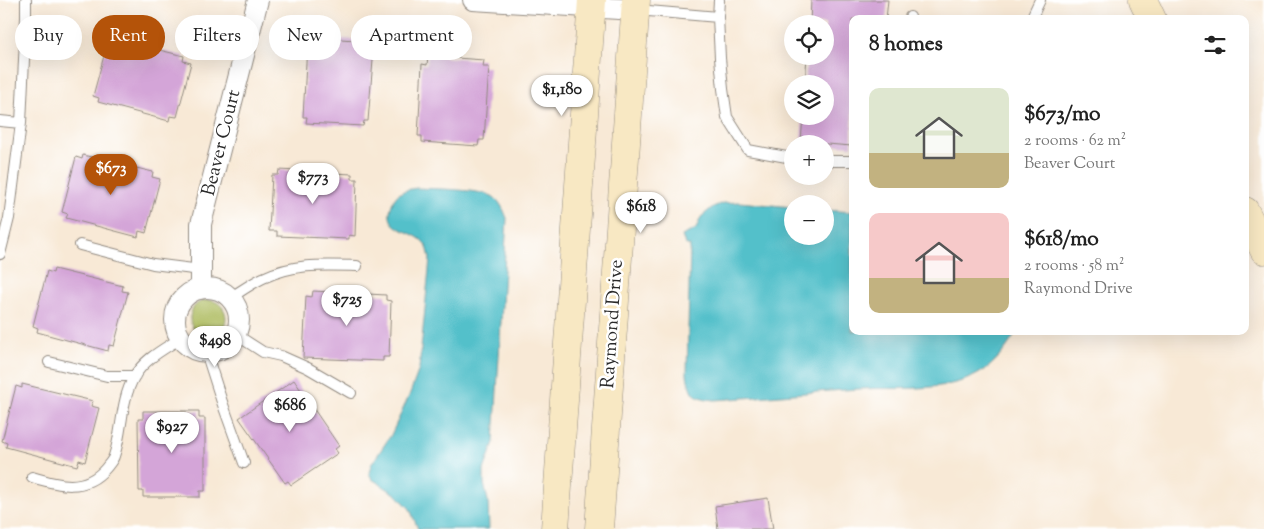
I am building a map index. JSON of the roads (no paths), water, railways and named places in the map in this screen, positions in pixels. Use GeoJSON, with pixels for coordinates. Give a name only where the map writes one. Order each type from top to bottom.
{"type":"FeatureCollection","features":[{"type":"Feature","properties":{"kind":"street","name":"Beaver Court"},"geometry":{"type":"LineString","coordinates":[[201,279],[201,224],[258,0]]}},
{"type":"Feature","properties":{"kind":"street"},"geometry":{"type":"LineString","coordinates":[[473,0],[636,5]]}},
{"type":"Feature","properties":{"kind":"street"},"geometry":{"type":"LineString","coordinates":[[1143,0],[1150,15]]}},
{"type":"Feature","properties":{"kind":"street"},"geometry":{"type":"LineString","coordinates":[[555,529],[592,3]]}},
{"type":"Feature","properties":{"kind":"street","name":"Raymond Drive"},"geometry":{"type":"LineString","coordinates":[[599,529],[636,5]]}},
{"type":"Feature","properties":{"kind":"street"},"geometry":{"type":"LineString","coordinates":[[1249,219],[1264,250]]}},
{"type":"Feature","properties":{"kind":"street"},"geometry":{"type":"LineString","coordinates":[[201,279],[230,298],[238,315],[238,325],[230,341],[223,347],[206,352],[188,346],[176,329],[175,318],[177,308],[201,279]]}},
{"type":"Feature","properties":{"kind":"lane"},"geometry":{"type":"LineString","coordinates":[[0,254],[9,218],[20,123],[26,0]]}},
{"type":"Feature","properties":{"kind":"lane"},"geometry":{"type":"LineString","coordinates":[[719,0],[718,17],[723,89],[728,117],[748,150],[784,157]]}},
{"type":"Feature","properties":{"kind":"lane"},"geometry":{"type":"LineString","coordinates":[[1033,15],[1040,0]]}},
{"type":"Feature","properties":{"kind":"lane"},"geometry":{"type":"LineString","coordinates":[[636,5],[718,17]]}},
{"type":"Feature","properties":{"kind":"lane"},"geometry":{"type":"LineString","coordinates":[[0,121],[20,123]]}},
{"type":"Feature","properties":{"kind":"lane"},"geometry":{"type":"LineString","coordinates":[[834,161],[849,161]]}},
{"type":"Feature","properties":{"kind":"lane"},"geometry":{"type":"LineString","coordinates":[[80,245],[201,279]]}},
{"type":"Feature","properties":{"kind":"lane"},"geometry":{"type":"LineString","coordinates":[[230,298],[262,278],[289,268],[317,264],[357,266]]}},
{"type":"Feature","properties":{"kind":"lane"},"geometry":{"type":"LineString","coordinates":[[235,334],[263,352],[281,356],[308,368],[351,393]]}},
{"type":"Feature","properties":{"kind":"lane"},"geometry":{"type":"LineString","coordinates":[[32,477],[57,485],[81,485],[100,475],[114,458],[125,398],[134,376],[151,358],[181,338]]}},
{"type":"Feature","properties":{"kind":"lane"},"geometry":{"type":"LineString","coordinates":[[206,352],[244,463]]}},
{"type":"Feature","properties":{"kind":"lane"},"geometry":{"type":"LineString","coordinates":[[48,362],[107,376],[134,376]]}},
{"type":"Feature","properties":{"kind":"water"},"geometry":{"type":"Polygon","coordinates":[[[417,188],[470,191],[490,195],[499,202],[507,218],[494,442],[484,470],[489,529],[418,529],[410,509],[397,495],[372,479],[369,473],[371,465],[391,435],[419,369],[430,259],[425,244],[414,235],[395,225],[391,220],[390,213],[396,196],[417,188]]]}},
{"type":"Feature","properties":{"kind":"water"},"geometry":{"type":"Polygon","coordinates":[[[739,202],[784,206],[784,245],[834,245],[834,211],[849,212],[849,335],[1014,335],[1004,351],[990,366],[965,380],[951,384],[935,387],[858,389],[715,400],[702,398],[694,394],[687,374],[690,246],[685,244],[682,236],[696,229],[701,217],[713,207],[723,203],[739,202]]]}}]}
